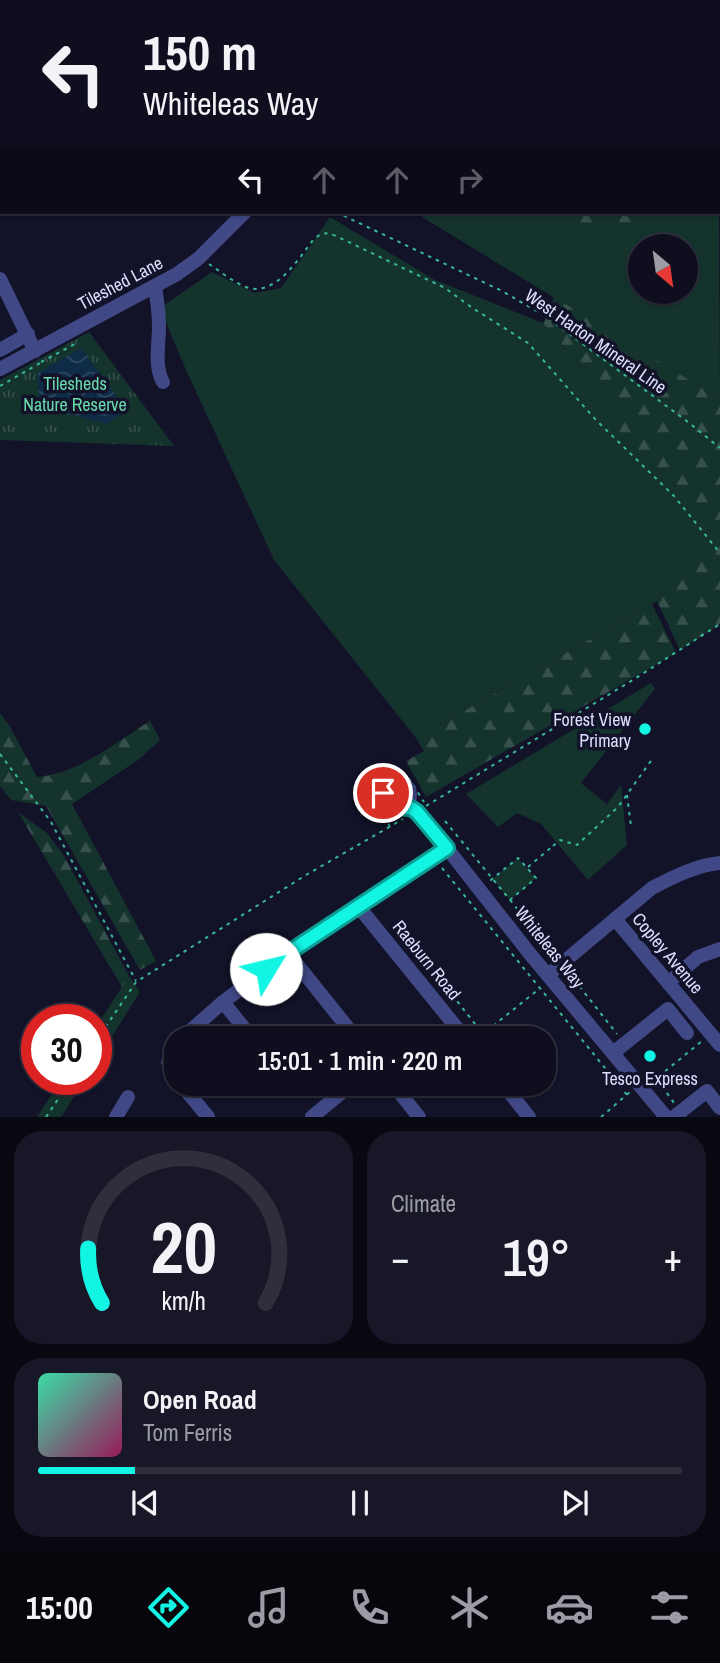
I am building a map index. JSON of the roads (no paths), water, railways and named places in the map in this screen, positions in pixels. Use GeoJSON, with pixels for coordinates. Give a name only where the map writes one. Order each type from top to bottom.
{"type":"FeatureCollection","features":[{"type":"Feature","properties":{"kind":"street","name":"Tileshed Lane"},"geometry":{"type":"LineString","coordinates":[[0,369],[177,274],[199,258],[241,214]]}},
{"type":"Feature","properties":{"kind":"street"},"geometry":{"type":"LineString","coordinates":[[0,279],[35,351]]}},
{"type":"Feature","properties":{"kind":"street"},"geometry":{"type":"LineString","coordinates":[[155,286],[159,324],[159,376],[163,382]]}},
{"type":"Feature","properties":{"kind":"street"},"geometry":{"type":"LineString","coordinates":[[0,350],[28,334]]}},
{"type":"Feature","properties":{"kind":"street","name":"Whiteleas Way"},"geometry":{"type":"LineString","coordinates":[[410,805],[666,1117]]}},
{"type":"Feature","properties":{"kind":"street"},"geometry":{"type":"LineString","coordinates":[[196,1026],[288,953],[447,848]]}},
{"type":"Feature","properties":{"kind":"street"},"geometry":{"type":"LineString","coordinates":[[548,975],[652,888],[672,877],[720,863]]}},
{"type":"Feature","properties":{"kind":"street","name":"Raeburn Road"},"geometry":{"type":"LineString","coordinates":[[358,906],[455,1026]]}},
{"type":"Feature","properties":{"kind":"street","name":"Copley Avenue"},"geometry":{"type":"LineString","coordinates":[[615,919],[718,1042]]}},
{"type":"Feature","properties":{"kind":"street"},"geometry":{"type":"LineString","coordinates":[[668,983],[698,957],[720,949]]}},
{"type":"Feature","properties":{"kind":"street"},"geometry":{"type":"LineString","coordinates":[[288,953],[346,1026]]}},
{"type":"Feature","properties":{"kind":"street"},"geometry":{"type":"LineString","coordinates":[[223,1002],[242,1026]]}},
{"type":"Feature","properties":{"kind":"street"},"geometry":{"type":"LineString","coordinates":[[612,1053],[668,1009],[687,1034]]}},
{"type":"Feature","properties":{"kind":"street"},"geometry":{"type":"LineString","coordinates":[[678,1114],[707,1091],[720,1108]]}},
{"type":"Feature","properties":{"kind":"street"},"geometry":{"type":"LineString","coordinates":[[190,1096],[208,1117]]}},
{"type":"Feature","properties":{"kind":"street"},"geometry":{"type":"LineString","coordinates":[[315,1116],[338,1096]]}},
{"type":"Feature","properties":{"kind":"street"},"geometry":{"type":"LineString","coordinates":[[402,1096],[419,1117]]}},
{"type":"Feature","properties":{"kind":"street"},"geometry":{"type":"LineString","coordinates":[[512,1096],[528,1117]]}},
{"type":"Feature","properties":{"kind":"street"},"geometry":{"type":"LineString","coordinates":[[116,1117],[128,1097]]}},
{"type":"Feature","properties":{"kind":"water"},"geometry":{"type":"Polygon","coordinates":[[[81,348],[126,409],[108,424],[39,406],[38,373],[81,348]]]}},
{"type":"Feature","properties":{"kind":"place","name":"Forest View Primary"},"geometry":{"type":"Point","coordinates":[645,729]}},
{"type":"Feature","properties":{"kind":"place","name":"Tesco Express"},"geometry":{"type":"Point","coordinates":[650,1056]}},
{"type":"Feature","properties":{"kind":"park label","name":"Tilesheds Nature Reserve"},"geometry":{"type":"Point","coordinates":[75,393]}}]}
